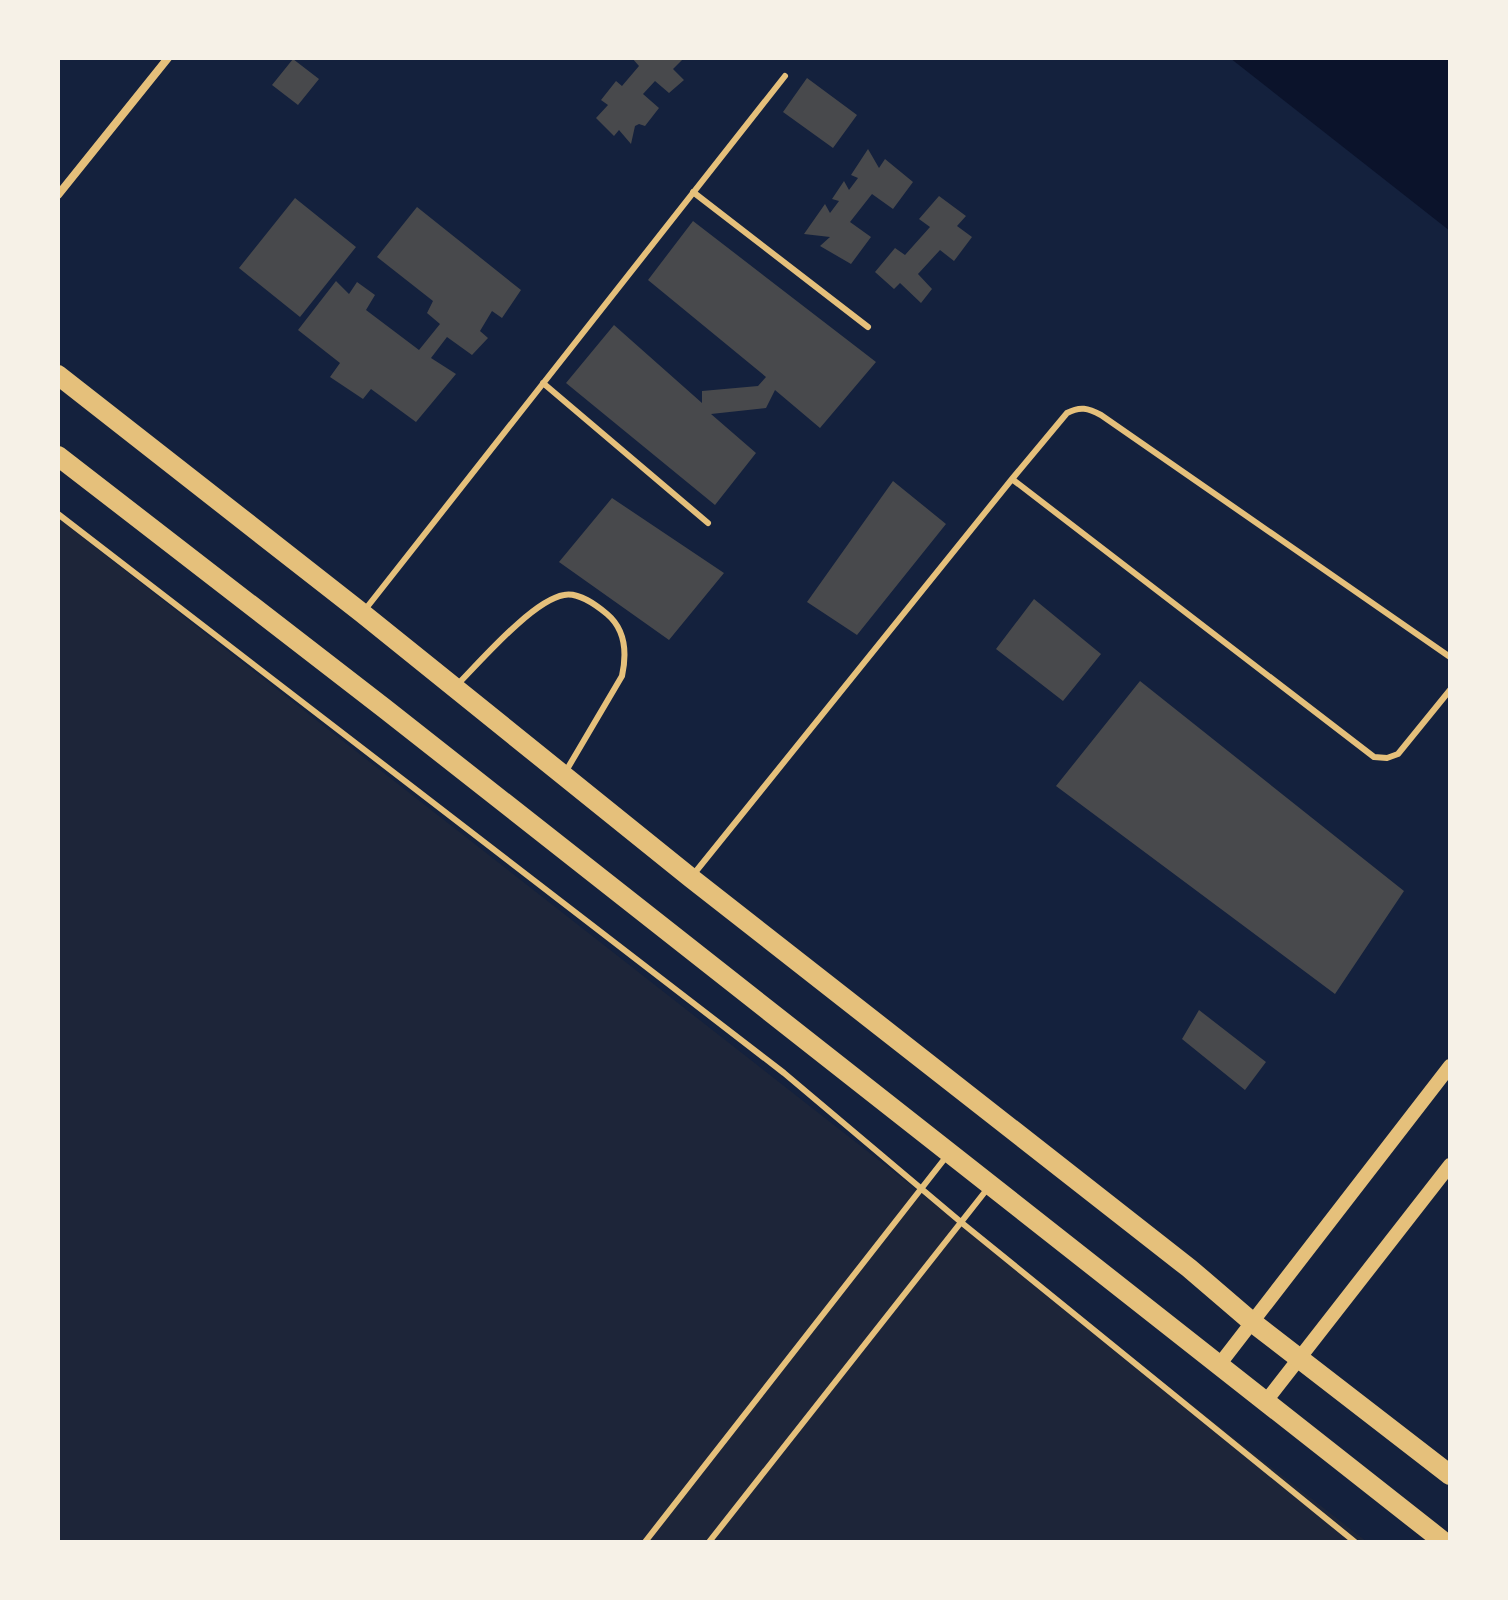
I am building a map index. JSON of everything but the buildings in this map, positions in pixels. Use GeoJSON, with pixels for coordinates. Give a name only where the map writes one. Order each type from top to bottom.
{"type":"FeatureCollection","features":[{"type":"Feature","properties":{"kind":"main road"},"geometry":{"type":"LineString","coordinates":[[58,375],[362,613],[691,878],[1189,1268],[1252,1322],[1450,1475]]}},
{"type":"Feature","properties":{"kind":"main road"},"geometry":{"type":"LineString","coordinates":[[58,456],[384,708],[1444,1542]]}},
{"type":"Feature","properties":{"kind":"street"},"geometry":{"type":"LineString","coordinates":[[58,195],[168,58]]}},
{"type":"Feature","properties":{"kind":"street"},"geometry":{"type":"LineString","coordinates":[[1219,1365],[1450,1066]]}},
{"type":"Feature","properties":{"kind":"street"},"geometry":{"type":"LineString","coordinates":[[1266,1401],[1450,1165]]}},
{"type":"Feature","properties":{"kind":"lane"},"geometry":{"type":"LineString","coordinates":[[362,613],[785,76]]}},
{"type":"Feature","properties":{"kind":"lane"},"geometry":{"type":"LineString","coordinates":[[693,192],[868,327]]}},
{"type":"Feature","properties":{"kind":"lane"},"geometry":{"type":"LineString","coordinates":[[543,383],[708,523]]}},
{"type":"Feature","properties":{"kind":"lane"},"geometry":{"type":"LineString","coordinates":[[691,878],[1012,479],[1067,413],[1077,408],[1089,409],[1450,657]]}},
{"type":"Feature","properties":{"kind":"lane"},"geometry":{"type":"LineString","coordinates":[[1012,479],[1374,757],[1387,758],[1398,754],[1450,690]]}},
{"type":"Feature","properties":{"kind":"lane"},"geometry":{"type":"LineString","coordinates":[[58,514],[784,1073],[962,1223],[1355,1542]]}},
{"type":"Feature","properties":{"kind":"lane"},"geometry":{"type":"LineString","coordinates":[[455,688],[530,612],[548,601],[564,594],[577,596],[604,612],[622,632],[625,660],[622,676],[564,776]]}},
{"type":"Feature","properties":{"kind":"lane"},"geometry":{"type":"LineString","coordinates":[[645,1542],[950,1153]]}},
{"type":"Feature","properties":{"kind":"lane"},"geometry":{"type":"LineString","coordinates":[[709,1542],[990,1185]]}},
{"type":"Feature","properties":{"kind":"shaded area"},"geometry":{"type":"Polygon","coordinates":[[[1230,58],[1450,58],[1450,231],[1230,58]]]}},
{"type":"Feature","properties":{"kind":"shaded area"},"geometry":{"type":"Polygon","coordinates":[[[58,518],[1367,1542],[58,1542],[58,518]]]}}]}
